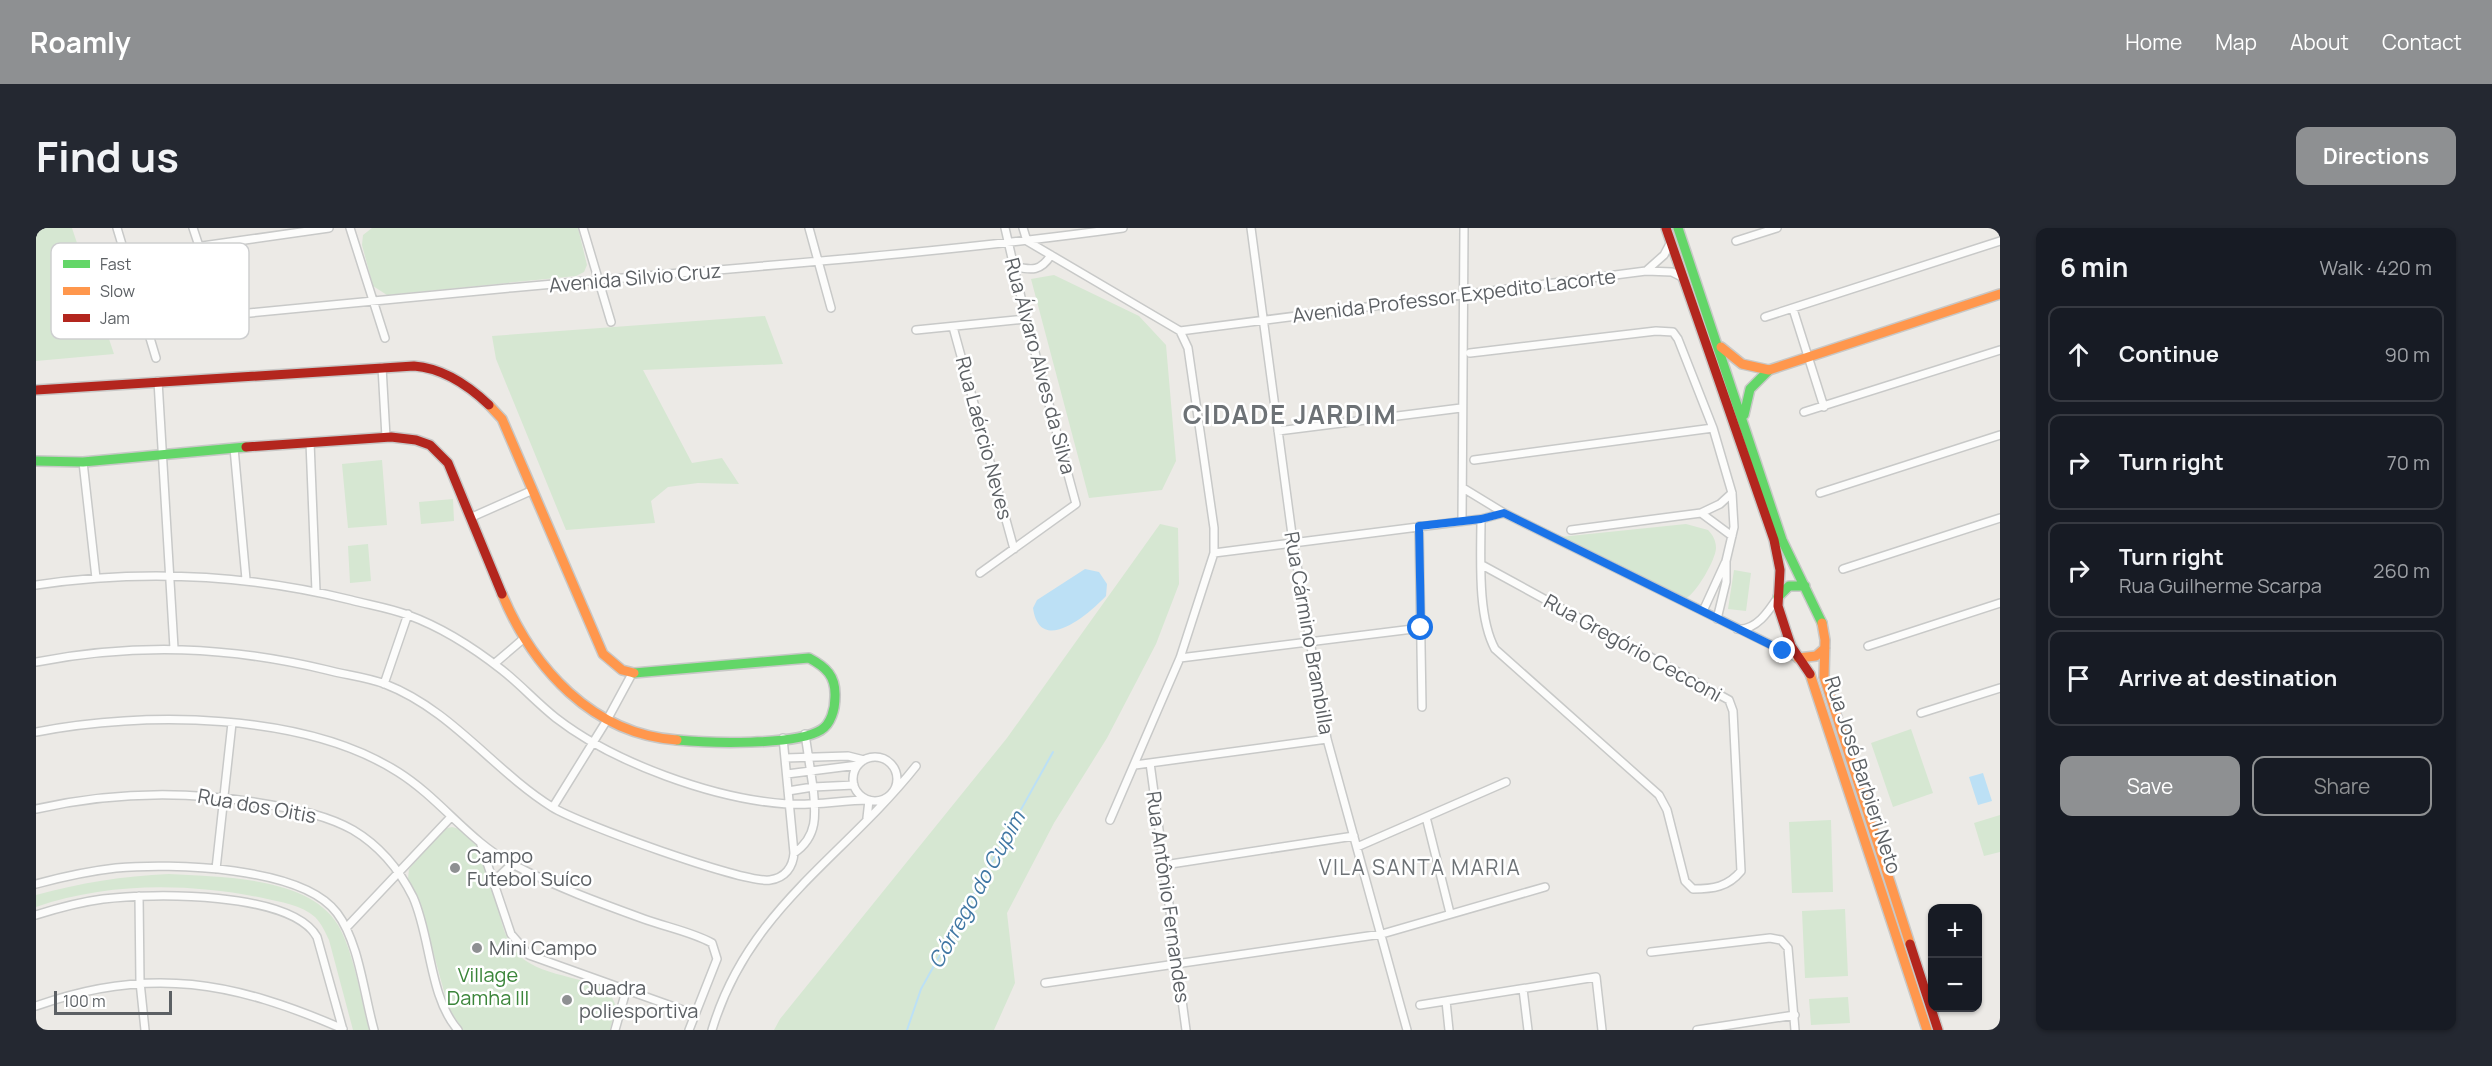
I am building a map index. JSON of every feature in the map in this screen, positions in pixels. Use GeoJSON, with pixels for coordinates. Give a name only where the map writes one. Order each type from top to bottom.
{"type":"FeatureCollection","features":[{"type":"Feature","properties":{"kind":"street"},"geometry":{"type":"LineString","coordinates":[[117,228],[121,243]]}},
{"type":"Feature","properties":{"kind":"street"},"geometry":{"type":"LineString","coordinates":[[193,228],[198,243]]}},
{"type":"Feature","properties":{"kind":"street"},"geometry":{"type":"LineString","coordinates":[[215,243],[273,232],[329,228]]}},
{"type":"Feature","properties":{"kind":"street"},"geometry":{"type":"LineString","coordinates":[[350,228],[385,338]]}},
{"type":"Feature","properties":{"kind":"street"},"geometry":{"type":"LineString","coordinates":[[583,228],[611,322]]}},
{"type":"Feature","properties":{"kind":"street"},"geometry":{"type":"LineString","coordinates":[[809,228],[831,309]]}},
{"type":"Feature","properties":{"kind":"street","name":"Rua Álvaro Alves da Silva"},"geometry":{"type":"LineString","coordinates":[[1005,228],[1026,319],[1076,504],[1014,549]]}},
{"type":"Feature","properties":{"kind":"street"},"geometry":{"type":"LineString","coordinates":[[1023,228],[1027,242],[1180,331],[1188,348],[1214,528],[1214,554],[1180,658],[1110,820]]}},
{"type":"Feature","properties":{"kind":"street","name":"Avenida Silvio Cruz"},"geometry":{"type":"LineString","coordinates":[[249,313],[598,280],[818,263],[1027,242],[1123,228]]}},
{"type":"Feature","properties":{"kind":"street","name":"Rua Cármino Brambilla"},"geometry":{"type":"LineString","coordinates":[[1251,228],[1293,542],[1327,739],[1407,1030]]}},
{"type":"Feature","properties":{"kind":"street"},"geometry":{"type":"LineString","coordinates":[[1462,521],[1464,228]]}},
{"type":"Feature","properties":{"kind":"street","name":"Rua José Barbieri Neto"},"geometry":{"type":"LineString","coordinates":[[1666,228],[1774,540],[1780,570],[1778,597],[1785,626],[1798,658],[1812,676],[1927,1030]]}},
{"type":"Feature","properties":{"kind":"street","name":"Rua José Barbieri Neto"},"geometry":{"type":"LineString","coordinates":[[1678,228],[1782,540],[1805,586],[1812,595],[1822,625],[1826,647],[1824,677],[1938,1030]]}},
{"type":"Feature","properties":{"kind":"street"},"geometry":{"type":"LineString","coordinates":[[1736,241],[1777,228]]}},
{"type":"Feature","properties":{"kind":"street"},"geometry":{"type":"LineString","coordinates":[[1765,317],[2000,241]]}},
{"type":"Feature","properties":{"kind":"street"},"geometry":{"type":"LineString","coordinates":[[1646,271],[1664,255],[1671,242]]}},
{"type":"Feature","properties":{"kind":"street"},"geometry":{"type":"LineString","coordinates":[[1014,266],[1036,269],[1044,266],[1051,255]]}},
{"type":"Feature","properties":{"kind":"street","name":"Avenida Professor Expedito Lacorte"},"geometry":{"type":"LineString","coordinates":[[1180,331],[1646,271],[1672,272],[1682,277]]}},
{"type":"Feature","properties":{"kind":"street"},"geometry":{"type":"LineString","coordinates":[[1716,341],[1727,355],[1737,362],[1758,370],[1769,370],[2000,294]]}},
{"type":"Feature","properties":{"kind":"street"},"geometry":{"type":"LineString","coordinates":[[1793,309],[1824,407]]}},
{"type":"Feature","properties":{"kind":"street"},"geometry":{"type":"LineString","coordinates":[[916,330],[1026,319]]}},
{"type":"Feature","properties":{"kind":"street","name":"Rua Laércio Neves"},"geometry":{"type":"LineString","coordinates":[[953,327],[1014,549]]}},
{"type":"Feature","properties":{"kind":"street"},"geometry":{"type":"LineString","coordinates":[[1470,353],[1656,331],[1673,332],[1678,339],[1713,428],[1732,493],[1732,536],[1726,561],[1726,582],[1717,619]]}},
{"type":"Feature","properties":{"kind":"street"},"geometry":{"type":"LineString","coordinates":[[151,339],[156,358]]}},
{"type":"Feature","properties":{"kind":"street"},"geometry":{"type":"LineString","coordinates":[[1804,412],[2000,350]]}},
{"type":"Feature","properties":{"kind":"street"},"geometry":{"type":"LineString","coordinates":[[382,367],[386,437]]}},
{"type":"Feature","properties":{"kind":"street"},"geometry":{"type":"LineString","coordinates":[[36,390],[382,367],[423,367],[455,380],[486,401],[502,419],[603,654],[622,670],[633,672],[809,658],[826,667],[834,681],[833,715],[822,729],[805,734],[712,744],[657,739],[618,727],[583,706],[544,669],[522,640],[472,517],[441,453],[431,444],[416,438],[386,437],[310,442],[162,453],[84,462],[36,461]]}},
{"type":"Feature","properties":{"kind":"street"},"geometry":{"type":"LineString","coordinates":[[1744,421],[1744,401],[1760,376],[1769,370]]}},
{"type":"Feature","properties":{"kind":"street"},"geometry":{"type":"LineString","coordinates":[[158,381],[174,648]]}},
{"type":"Feature","properties":{"kind":"street"},"geometry":{"type":"LineString","coordinates":[[1278,431],[1461,408]]}},
{"type":"Feature","properties":{"kind":"street"},"geometry":{"type":"LineString","coordinates":[[1474,460],[1713,428]]}},
{"type":"Feature","properties":{"kind":"street"},"geometry":{"type":"LineString","coordinates":[[1820,493],[2000,435]]}},
{"type":"Feature","properties":{"kind":"street"},"geometry":{"type":"LineString","coordinates":[[310,442],[316,591]]}},
{"type":"Feature","properties":{"kind":"street"},"geometry":{"type":"LineString","coordinates":[[234,448],[246,579]]}},
{"type":"Feature","properties":{"kind":"street"},"geometry":{"type":"LineString","coordinates":[[84,462],[96,578]]}},
{"type":"Feature","properties":{"kind":"street"},"geometry":{"type":"LineString","coordinates":[[1463,488],[1504,513],[1731,627],[1798,658],[1816,656],[1826,647]]}},
{"type":"Feature","properties":{"kind":"street"},"geometry":{"type":"LineString","coordinates":[[472,517],[533,490]]}},
{"type":"Feature","properties":{"kind":"street"},"geometry":{"type":"LineString","coordinates":[[1571,530],[1701,513],[1720,504],[1732,493]]}},
{"type":"Feature","properties":{"kind":"street"},"geometry":{"type":"LineString","coordinates":[[1214,554],[1481,519],[1504,513]]}},
{"type":"Feature","properties":{"kind":"street"},"geometry":{"type":"LineString","coordinates":[[1701,513],[1732,536]]}},
{"type":"Feature","properties":{"kind":"street"},"geometry":{"type":"LineString","coordinates":[[1843,569],[2000,518]]}},
{"type":"Feature","properties":{"kind":"street"},"geometry":{"type":"LineString","coordinates":[[1481,519],[1482,566]]}},
{"type":"Feature","properties":{"kind":"street"},"geometry":{"type":"LineString","coordinates":[[1419,526],[1422,706]]}},
{"type":"Feature","properties":{"kind":"street"},"geometry":{"type":"LineString","coordinates":[[980,573],[1014,549]]}},
{"type":"Feature","properties":{"kind":"street"},"geometry":{"type":"LineString","coordinates":[[1703,611],[1716,577],[1726,561]]}},
{"type":"Feature","properties":{"kind":"street","name":"Rua Gregório Cecconi"},"geometry":{"type":"LineString","coordinates":[[1482,566],[1729,700],[1733,711],[1741,871],[1725,886],[1693,889],[1685,881],[1667,810],[1659,795],[1495,649],[1487,634],[1482,566]]}},
{"type":"Feature","properties":{"kind":"street"},"geometry":{"type":"LineString","coordinates":[[36,585],[96,578],[171,574],[246,579],[316,591],[408,614],[460,640],[494,664],[556,718],[594,742],[637,764],[726,796],[789,805],[838,800],[876,801],[890,796],[896,783],[895,770],[891,764],[878,758],[834,768],[787,774]]}},
{"type":"Feature","properties":{"kind":"street"},"geometry":{"type":"LineString","coordinates":[[1731,627],[1745,629],[1755,624],[1789,586],[1805,586]]}},
{"type":"Feature","properties":{"kind":"street"},"geometry":{"type":"LineString","coordinates":[[1868,646],[2000,603]]}},
{"type":"Feature","properties":{"kind":"street"},"geometry":{"type":"LineString","coordinates":[[384,684],[408,614]]}},
{"type":"Feature","properties":{"kind":"street"},"geometry":{"type":"LineString","coordinates":[[1180,658],[1421,628]]}},
{"type":"Feature","properties":{"kind":"street"},"geometry":{"type":"LineString","coordinates":[[494,664],[522,640]]}},
{"type":"Feature","properties":{"kind":"street"},"geometry":{"type":"LineString","coordinates":[[36,662],[92,651],[174,648],[278,659],[384,684],[431,708],[553,807],[640,842],[725,871],[767,881],[781,878],[793,865],[794,853],[783,738]]}},
{"type":"Feature","properties":{"kind":"street"},"geometry":{"type":"LineString","coordinates":[[553,807],[594,742],[633,672]]}},
{"type":"Feature","properties":{"kind":"street"},"geometry":{"type":"LineString","coordinates":[[1921,713],[2000,688]]}},
{"type":"Feature","properties":{"kind":"street"},"geometry":{"type":"LineString","coordinates":[[36,732],[126,721],[232,723],[306,736],[380,762],[416,785],[481,845],[512,864],[574,893],[712,944],[717,958],[689,1030]]}},
{"type":"Feature","properties":{"kind":"street"},"geometry":{"type":"LineString","coordinates":[[216,869],[232,723]]}},
{"type":"Feature","properties":{"kind":"street"},"geometry":{"type":"LineString","coordinates":[[794,853],[807,845],[813,828],[813,787],[805,734]]}},
{"type":"Feature","properties":{"kind":"street"},"geometry":{"type":"LineString","coordinates":[[1135,765],[1327,739]]}},
{"type":"Feature","properties":{"kind":"street"},"geometry":{"type":"LineString","coordinates":[[785,758],[848,756],[861,763]]}},
{"type":"Feature","properties":{"kind":"street"},"geometry":{"type":"LineString","coordinates":[[861,763],[853,778],[854,785],[857,792],[869,800]]}},
{"type":"Feature","properties":{"kind":"street","name":"Rua Antônio Fernandes"},"geometry":{"type":"LineString","coordinates":[[1150,763],[1186,1030]]}},
{"type":"Feature","properties":{"kind":"street"},"geometry":{"type":"LineString","coordinates":[[712,1030],[732,978],[767,922],[805,879],[890,796],[916,766],[907,771],[895,770]]}},
{"type":"Feature","properties":{"kind":"street"},"geometry":{"type":"LineString","coordinates":[[1357,847],[1506,782]]}},
{"type":"Feature","properties":{"kind":"street"},"geometry":{"type":"LineString","coordinates":[[788,791],[854,785]]}},
{"type":"Feature","properties":{"kind":"street","name":"Rua dos Oitis"},"geometry":{"type":"LineString","coordinates":[[36,809],[115,795],[156,793],[224,796],[294,809],[338,823],[375,846],[399,872],[418,910],[439,991],[450,1019],[458,1030]]}},
{"type":"Feature","properties":{"kind":"street"},"geometry":{"type":"LineString","coordinates":[[867,818],[869,800]]}},
{"type":"Feature","properties":{"kind":"street"},"geometry":{"type":"LineString","coordinates":[[1426,817],[1450,913]]}},
{"type":"Feature","properties":{"kind":"street"},"geometry":{"type":"LineString","coordinates":[[346,928],[450,818]]}},
{"type":"Feature","properties":{"kind":"street"},"geometry":{"type":"LineString","coordinates":[[1164,865],[1354,836]]}},
{"type":"Feature","properties":{"kind":"street"},"geometry":{"type":"LineString","coordinates":[[481,845],[495,880],[511,934],[529,955],[694,1014]]}},
{"type":"Feature","properties":{"kind":"street"},"geometry":{"type":"LineString","coordinates":[[495,880],[512,864]]}},
{"type":"Feature","properties":{"kind":"street"},"geometry":{"type":"LineString","coordinates":[[36,884],[117,868],[216,869],[295,884],[328,902],[346,928],[374,1030]]}},
{"type":"Feature","properties":{"kind":"street"},"geometry":{"type":"LineString","coordinates":[[1045,983],[1382,934],[1545,886]]}},
{"type":"Feature","properties":{"kind":"street"},"geometry":{"type":"LineString","coordinates":[[36,915],[78,903],[139,896],[240,901],[290,915],[308,925],[316,937],[343,1030]]}},
{"type":"Feature","properties":{"kind":"street"},"geometry":{"type":"LineString","coordinates":[[139,896],[140,982],[145,1030]]}},
{"type":"Feature","properties":{"kind":"street"},"geometry":{"type":"LineString","coordinates":[[1651,952],[1770,938],[1781,940],[1788,948],[1795,1030]]}},
{"type":"Feature","properties":{"kind":"street"},"geometry":{"type":"LineString","coordinates":[[1420,1005],[1596,977],[1602,1030]]}},
{"type":"Feature","properties":{"kind":"street"},"geometry":{"type":"LineString","coordinates":[[36,1006],[87,990],[140,982],[222,987],[296,1009],[343,1030]]}},
{"type":"Feature","properties":{"kind":"street"},"geometry":{"type":"LineString","coordinates":[[1523,989],[1528,1030]]}},
{"type":"Feature","properties":{"kind":"street"},"geometry":{"type":"LineString","coordinates":[[615,1030],[626,991]]}},
{"type":"Feature","properties":{"kind":"street"},"geometry":{"type":"LineString","coordinates":[[1446,1001],[1449,1030]]}},
{"type":"Feature","properties":{"kind":"street"},"geometry":{"type":"LineString","coordinates":[[1697,1030],[1794,1015]]}},
{"type":"Feature","properties":{"kind":"green space"},"geometry":{"type":"Polygon","coordinates":[[[36,228],[72,228],[77,243],[51,243],[51,339],[109,339],[114,354],[36,361],[36,228]]]}},
{"type":"Feature","properties":{"kind":"green space"},"geometry":{"type":"Polygon","coordinates":[[[372,228],[578,228],[587,265],[584,272],[576,276],[387,295],[373,286],[362,245],[363,235],[372,228]]]}},
{"type":"Feature","properties":{"kind":"green space"},"geometry":{"type":"Polygon","coordinates":[[[1054,275],[1139,316],[1166,345],[1176,461],[1162,490],[1089,498],[1031,279],[1054,275]]]}},
{"type":"Feature","properties":{"kind":"green space"},"geometry":{"type":"Polygon","coordinates":[[[765,316],[783,364],[643,370],[692,463],[722,458],[739,484],[698,483],[668,487],[651,501],[655,523],[566,530],[496,359],[492,336],[765,316]]]}},
{"type":"Feature","properties":{"kind":"green space"},"geometry":{"type":"Polygon","coordinates":[[[382,460],[387,525],[348,528],[342,464],[382,460]]]}},
{"type":"Feature","properties":{"kind":"green space"},"geometry":{"type":"Polygon","coordinates":[[[453,499],[454,521],[421,524],[419,502],[453,499]]]}},
{"type":"Feature","properties":{"kind":"green space"},"geometry":{"type":"Polygon","coordinates":[[[1160,524],[1178,528],[1179,584],[1156,644],[1107,738],[1054,823],[1007,913],[1015,983],[994,1030],[774,1030],[780,1019],[1007,738],[1160,524]]]}},
{"type":"Feature","properties":{"kind":"green space"},"geometry":{"type":"Polygon","coordinates":[[[1686,524],[1708,530],[1714,538],[1716,548],[1705,576],[1686,598],[1560,537],[1686,524]]]}},
{"type":"Feature","properties":{"kind":"green space"},"geometry":{"type":"Polygon","coordinates":[[[368,544],[371,581],[350,583],[348,546],[368,544]]]}},
{"type":"Feature","properties":{"kind":"green space"},"geometry":{"type":"Polygon","coordinates":[[[1734,570],[1751,573],[1746,611],[1728,609],[1734,570]]]}},
{"type":"Feature","properties":{"kind":"green space"},"geometry":{"type":"Polygon","coordinates":[[[1911,729],[1933,793],[1893,807],[1871,743],[1911,729]]]}},
{"type":"Feature","properties":{"kind":"green space"},"geometry":{"type":"Polygon","coordinates":[[[2000,815],[2000,852],[1984,856],[1974,823],[2000,815]]]}},
{"type":"Feature","properties":{"kind":"green space"},"geometry":{"type":"Polygon","coordinates":[[[1831,820],[1833,892],[1792,893],[1789,822],[1831,820]]]}},
{"type":"Feature","properties":{"kind":"green space","name":"Village Damha III"},"geometry":{"type":"Polygon","coordinates":[[[452,827],[466,833],[477,845],[485,860],[505,932],[511,945],[519,955],[542,969],[597,985],[609,991],[616,1006],[610,1030],[463,1030],[450,1010],[419,901],[408,879],[409,869],[443,829],[452,827]]]}},
{"type":"Feature","properties":{"kind":"green space"},"geometry":{"type":"Polygon","coordinates":[[[169,874],[261,882],[285,888],[306,897],[324,909],[344,936],[369,1030],[353,1030],[329,940],[315,917],[297,907],[235,893],[149,888],[92,893],[36,907],[36,895],[52,891],[118,878],[169,874]]]}},
{"type":"Feature","properties":{"kind":"green space"},"geometry":{"type":"Polygon","coordinates":[[[1845,909],[1848,976],[1805,978],[1802,911],[1845,909]]]}},
{"type":"Feature","properties":{"kind":"green space"},"geometry":{"type":"Polygon","coordinates":[[[1848,997],[1850,1023],[1811,1025],[1809,999],[1848,997]]]}},
{"type":"Feature","properties":{"kind":"water"},"geometry":{"type":"Polygon","coordinates":[[[1085,569],[1099,572],[1107,584],[1106,596],[1077,621],[1054,630],[1045,629],[1037,622],[1033,608],[1037,600],[1085,569]]]}},
{"type":"Feature","properties":{"kind":"water"},"geometry":{"type":"Polygon","coordinates":[[[1983,773],[1992,801],[1978,805],[1969,777],[1983,773]]]}},
{"type":"Feature","properties":{"kind":"waterway","name":"Córrego do Cupim"},"geometry":{"type":"LineString","coordinates":[[907,1030],[921,989],[1053,752]]}},
{"type":"Feature","properties":{"kind":"traffic: fast"},"geometry":{"type":"LineString","coordinates":[[1678,228],[1782,540],[1822,623]]}},
{"type":"Feature","properties":{"kind":"traffic: fast"},"geometry":{"type":"LineString","coordinates":[[1744,415],[1750,389],[1769,370]]}},
{"type":"Feature","properties":{"kind":"traffic: fast"},"geometry":{"type":"LineString","coordinates":[[36,461],[83,462],[246,447]]}},
{"type":"Feature","properties":{"kind":"traffic: fast"},"geometry":{"type":"LineString","coordinates":[[1778,597],[1789,586],[1805,586]]}},
{"type":"Feature","properties":{"kind":"traffic: fast"},"geometry":{"type":"LineString","coordinates":[[634,673],[809,658],[825,669],[834,683],[835,697],[832,716],[821,730],[809,735],[792,739],[751,742],[677,740]]}},
{"type":"Feature","properties":{"kind":"traffic: slow"},"geometry":{"type":"LineString","coordinates":[[1721,347],[1742,364],[1769,370],[2000,294]]}},
{"type":"Feature","properties":{"kind":"traffic: slow"},"geometry":{"type":"LineString","coordinates":[[489,405],[502,419],[603,654],[622,670],[634,673]]}},
{"type":"Feature","properties":{"kind":"traffic: slow"},"geometry":{"type":"LineString","coordinates":[[502,594],[530,647],[569,692],[592,711],[618,725],[646,735],[677,740]]}},
{"type":"Feature","properties":{"kind":"traffic: slow"},"geometry":{"type":"LineString","coordinates":[[1822,623],[1825,640],[1824,677],[1910,944]]}},
{"type":"Feature","properties":{"kind":"traffic: slow"},"geometry":{"type":"LineString","coordinates":[[1798,658],[1816,656],[1825,648]]}},
{"type":"Feature","properties":{"kind":"traffic: slow"},"geometry":{"type":"LineString","coordinates":[[1810,674],[1927,1030]]}},
{"type":"Feature","properties":{"kind":"traffic: jam"},"geometry":{"type":"LineString","coordinates":[[1666,228],[1774,540],[1780,570],[1778,606],[1791,646],[1810,674]]}},
{"type":"Feature","properties":{"kind":"traffic: jam"},"geometry":{"type":"LineString","coordinates":[[36,390],[414,366],[445,374],[473,391],[489,405]]}},
{"type":"Feature","properties":{"kind":"traffic: jam"},"geometry":{"type":"LineString","coordinates":[[246,447],[391,437],[416,440],[430,445],[448,463],[502,594]]}},
{"type":"Feature","properties":{"kind":"traffic: jam"},"geometry":{"type":"LineString","coordinates":[[1910,944],[1938,1030]]}},
{"type":"Feature","properties":{"kind":"place","name":"Campo Futebol Suíco"},"geometry":{"type":"Point","coordinates":[455,868]}},
{"type":"Feature","properties":{"kind":"place","name":"Mini Campo"},"geometry":{"type":"Point","coordinates":[477,948]}},
{"type":"Feature","properties":{"kind":"place","name":"Quadra poliesportiva"},"geometry":{"type":"Point","coordinates":[567,1000]}},
{"type":"Feature","properties":{"kind":"district","name":"CIDADE JARDIM"},"geometry":{"type":"Point","coordinates":[1290,415]}},
{"type":"Feature","properties":{"kind":"district","name":"VILA SANTA MARIA"},"geometry":{"type":"Point","coordinates":[1420,868]}},
{"type":"Feature","properties":{"kind":"route"},"geometry":{"type":"LineString","coordinates":[[1421,628],[1419,526],[1481,519],[1504,513],[1783,651]]}}]}
